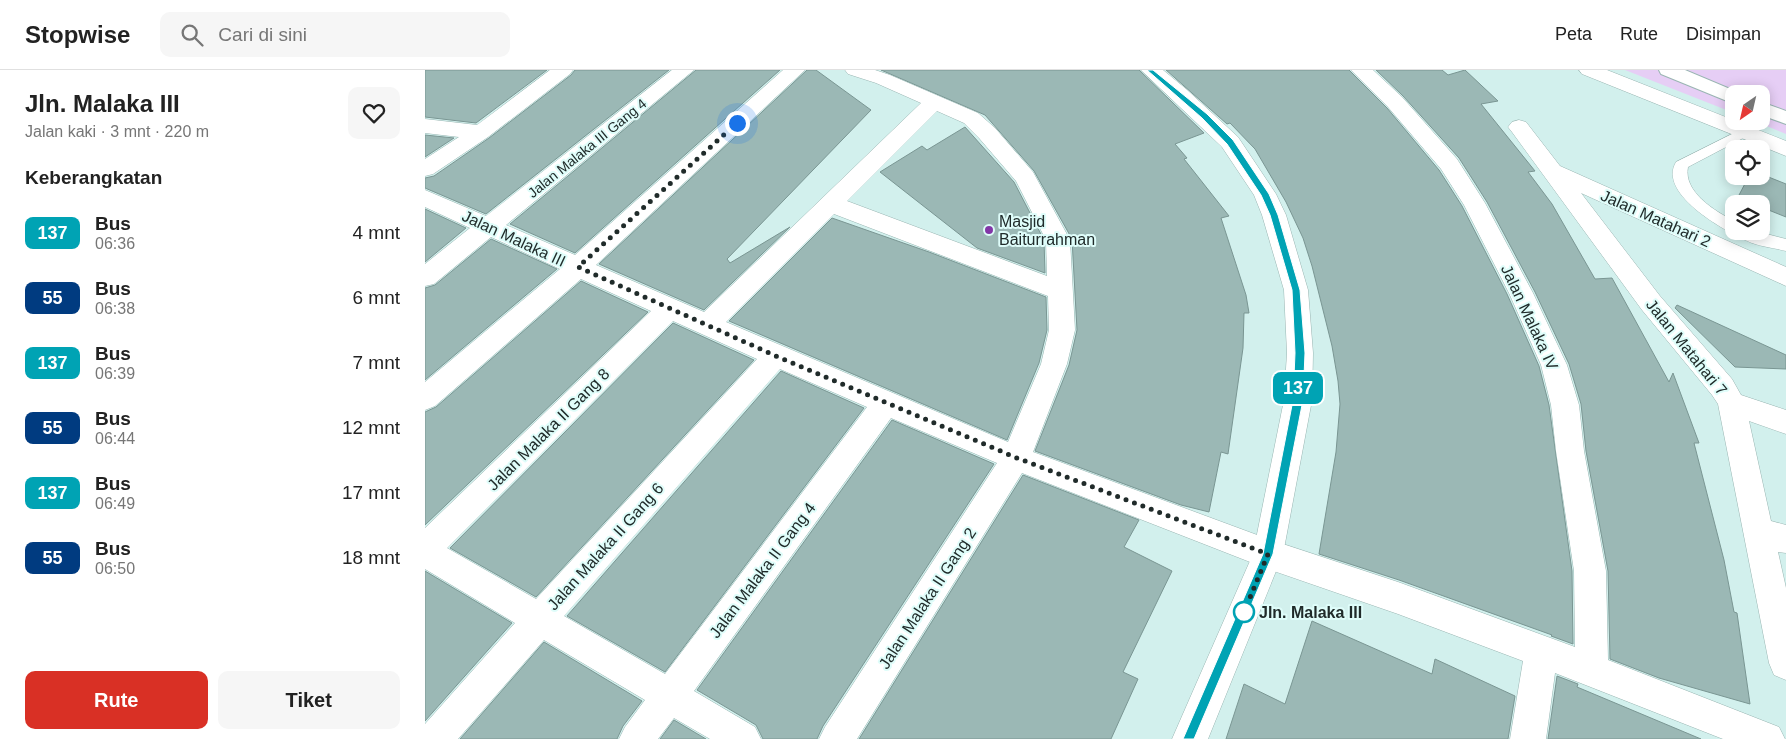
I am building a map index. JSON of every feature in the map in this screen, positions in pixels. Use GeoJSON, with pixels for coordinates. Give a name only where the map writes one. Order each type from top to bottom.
{"type":"FeatureCollection","features":[{"type":"Feature","properties":{"kind":"street"},"geometry":{"type":"LineString","coordinates":[[425,169],[481,132],[563,70]]}},
{"type":"Feature","properties":{"kind":"street","name":"Jalan Malaka III Gang 4"},"geometry":{"type":"LineString","coordinates":[[425,276],[684,70]]}},
{"type":"Feature","properties":{"kind":"street"},"geometry":{"type":"LineString","coordinates":[[425,398],[578,267],[795,70]]}},
{"type":"Feature","properties":{"kind":"street","name":"Jalan Malaka II Gang 2"},"geometry":{"type":"LineString","coordinates":[[837,739],[1017,458],[1054,364],[1062,330],[1058,240],[1025,178],[987,133],[971,118],[883,79],[855,70]]}},
{"type":"Feature","properties":{"kind":"street"},"geometry":{"type":"LineString","coordinates":[[1151,70],[1185,98],[1230,142],[1265,194],[1274,215],[1296,290],[1300,353],[1298,400],[1268,554],[1190,739]]}},
{"type":"Feature","properties":{"kind":"street","name":"Jalan Malaka IV"},"geometry":{"type":"LineString","coordinates":[[1361,70],[1395,102],[1449,164],[1474,203],[1521,293],[1554,365],[1565,405],[1570,451],[1591,571],[1592,670]]}},
{"type":"Feature","properties":{"kind":"street"},"geometry":{"type":"LineString","coordinates":[[1589,70],[1725,118]]}},
{"type":"Feature","properties":{"kind":"street"},"geometry":{"type":"LineString","coordinates":[[1625,70],[1725,109]]}},
{"type":"Feature","properties":{"kind":"street"},"geometry":{"type":"LineString","coordinates":[[1668,70],[1725,93]]}},
{"type":"Feature","properties":{"kind":"street"},"geometry":{"type":"LineString","coordinates":[[708,324],[935,101]]}},
{"type":"Feature","properties":{"kind":"street"},"geometry":{"type":"LineString","coordinates":[[1770,112],[1786,118]]}},
{"type":"Feature","properties":{"kind":"street"},"geometry":{"type":"LineString","coordinates":[[425,126],[481,132]]}},
{"type":"Feature","properties":{"kind":"street","name":"Jalan Matahari 7"},"geometry":{"type":"LineString","coordinates":[[1519,127],[1651,303],[1722,387],[1731,403],[1772,536],[1786,663]]}},
{"type":"Feature","properties":{"kind":"street"},"geometry":{"type":"LineString","coordinates":[[1755,130],[1786,149]]}},
{"type":"Feature","properties":{"kind":"street"},"geometry":{"type":"LineString","coordinates":[[1768,130],[1786,134]]}},
{"type":"Feature","properties":{"kind":"street","name":"Jalan Matahari 2"},"geometry":{"type":"LineString","coordinates":[[1553,171],[1786,277]]}},
{"type":"Feature","properties":{"kind":"street","name":"Jalan Malaka III"},"geometry":{"type":"LineString","coordinates":[[425,198],[776,356],[1017,458],[1268,554]]}},
{"type":"Feature","properties":{"kind":"street"},"geometry":{"type":"LineString","coordinates":[[830,203],[1061,290]]}},
{"type":"Feature","properties":{"kind":"street","name":"Jalan Malaka II Gang 8"},"geometry":{"type":"LineString","coordinates":[[425,551],[670,308]]}},
{"type":"Feature","properties":{"kind":"street","name":"Jalan Malaka II Gang 6"},"geometry":{"type":"LineString","coordinates":[[435,739],[776,356]]}},
{"type":"Feature","properties":{"kind":"street","name":"Jalan Malaka II Gang 4"},"geometry":{"type":"LineString","coordinates":[[637,739],[887,402]]}},
{"type":"Feature","properties":{"kind":"street"},"geometry":{"type":"LineString","coordinates":[[1731,403],[1786,422]]}},
{"type":"Feature","properties":{"kind":"street"},"geometry":{"type":"LineString","coordinates":[[425,551],[743,739]]}},
{"type":"Feature","properties":{"kind":"street"},"geometry":{"type":"LineString","coordinates":[[1268,554],[1398,598],[1592,670],[1768,739]]}},
{"type":"Feature","properties":{"kind":"street"},"geometry":{"type":"LineString","coordinates":[[1528,739],[1541,652]]}},
{"type":"Feature","properties":{"kind":"lane"},"geometry":{"type":"LineString","coordinates":[[1725,224],[1688,194],[1679,178],[1678,170],[1681,165],[1742,130]]}},
{"type":"Feature","properties":{"kind":"lane"},"geometry":{"type":"LineString","coordinates":[[1763,240],[1786,245]]}},
{"type":"Feature","properties":{"kind":"shaded area"},"geometry":{"type":"Polygon","coordinates":[[[1625,70],[1786,70],[1786,134],[1770,128],[1770,85],[1725,85],[1725,109],[1625,70]]]}},
{"type":"Feature","properties":{"kind":"building"},"geometry":{"type":"Polygon","coordinates":[[[425,70],[547,70],[476,123],[425,117],[425,70]]]}},
{"type":"Feature","properties":{"kind":"building"},"geometry":{"type":"Polygon","coordinates":[[[575,70],[669,70],[486,214],[425,188],[425,178],[434,176],[489,138],[575,70]]]}},
{"type":"Feature","properties":{"kind":"building"},"geometry":{"type":"Polygon","coordinates":[[[696,70],[780,70],[575,253],[510,224],[696,70]]]}},
{"type":"Feature","properties":{"kind":"building"},"geometry":{"type":"Polygon","coordinates":[[[807,70],[816,70],[871,110],[727,259],[730,263],[790,227],[704,310],[599,264],[807,70]]]}},
{"type":"Feature","properties":{"kind":"building"},"geometry":{"type":"Polygon","coordinates":[[[881,70],[1139,70],[1204,133],[1175,144],[1187,158],[1184,159],[1229,216],[1221,218],[1246,295],[1249,313],[1244,313],[1243,348],[1228,454],[1221,452],[1209,512],[1181,505],[1035,451],[1069,365],[1077,330],[1072,239],[1034,171],[985,115],[881,70]]]}},
{"type":"Feature","properties":{"kind":"building"},"geometry":{"type":"Polygon","coordinates":[[[1166,70],[1349,70],[1387,108],[1439,170],[1462,206],[1507,294],[1539,366],[1549,405],[1572,571],[1573,644],[1399,580],[1319,554],[1336,452],[1340,404],[1332,346],[1312,266],[1303,238],[1286,202],[1255,149],[1230,123],[1227,124],[1166,70]]]}},
{"type":"Feature","properties":{"kind":"building"},"geometry":{"type":"Polygon","coordinates":[[[1376,70],[1442,70],[1448,75],[1465,70],[1498,101],[1481,104],[1535,171],[1528,172],[1552,204],[1595,279],[1612,278],[1669,382],[1673,373],[1699,443],[1694,443],[1724,560],[1734,612],[1737,613],[1750,704],[1659,678],[1610,659],[1608,571],[1586,451],[1581,404],[1569,364],[1535,292],[1487,202],[1459,158],[1403,96],[1376,70]]]}},
{"type":"Feature","properties":{"kind":"building"},"geometry":{"type":"Polygon","coordinates":[[[965,127],[1014,182],[1044,240],[1045,273],[977,248],[880,172],[922,146],[927,150],[965,127]]]}},
{"type":"Feature","properties":{"kind":"building"},"geometry":{"type":"Polygon","coordinates":[[[425,135],[454,138],[425,157],[425,135]]]}},
{"type":"Feature","properties":{"kind":"building"},"geometry":{"type":"Polygon","coordinates":[[[1770,178],[1786,184],[1786,217],[1770,211],[1770,195],[1739,195],[1744,185],[1770,185],[1770,178]]]}},
{"type":"Feature","properties":{"kind":"building"},"geometry":{"type":"Polygon","coordinates":[[[425,209],[466,228],[425,262],[425,209]]]}},
{"type":"Feature","properties":{"kind":"building"},"geometry":{"type":"Polygon","coordinates":[[[832,218],[929,252],[1046,297],[1047,330],[1039,363],[1007,440],[729,321],[832,218]]]}},
{"type":"Feature","properties":{"kind":"building"},"geometry":{"type":"Polygon","coordinates":[[[491,239],[557,269],[425,380],[425,288],[435,285],[491,239]]]}},
{"type":"Feature","properties":{"kind":"building"},"geometry":{"type":"Polygon","coordinates":[[[581,281],[648,312],[425,525],[425,412],[436,407],[581,281]]]}},
{"type":"Feature","properties":{"kind":"building"},"geometry":{"type":"Polygon","coordinates":[[[1677,305],[1786,355],[1786,369],[1735,367],[1675,308],[1677,305]]]}},
{"type":"Feature","properties":{"kind":"building"},"geometry":{"type":"Polygon","coordinates":[[[673,323],[754,360],[536,597],[450,548],[673,323]]]}},
{"type":"Feature","properties":{"kind":"building"},"geometry":{"type":"Polygon","coordinates":[[[781,371],[864,408],[665,672],[567,616],[781,371]]]}},
{"type":"Feature","properties":{"kind":"building"},"geometry":{"type":"Polygon","coordinates":[[[892,420],[994,464],[823,726],[817,739],[763,739],[756,725],[697,690],[892,420]]]}},
{"type":"Feature","properties":{"kind":"building"},"geometry":{"type":"Polygon","coordinates":[[[1023,475],[1139,520],[1124,547],[1172,571],[1123,672],[1138,679],[1111,739],[859,739],[1023,475]]]}},
{"type":"Feature","properties":{"kind":"building"},"geometry":{"type":"Polygon","coordinates":[[[425,571],[512,623],[425,721],[425,571]]]}},
{"type":"Feature","properties":{"kind":"building"},"geometry":{"type":"Polygon","coordinates":[[[1312,621],[1432,674],[1435,659],[1515,696],[1508,739],[1226,739],[1244,684],[1285,704],[1312,621]]]}},
{"type":"Feature","properties":{"kind":"building"},"geometry":{"type":"Polygon","coordinates":[[[544,642],[642,701],[623,726],[617,739],[460,739],[544,642]]]}},
{"type":"Feature","properties":{"kind":"building"},"geometry":{"type":"Polygon","coordinates":[[[1557,676],[1578,684],[1577,687],[1701,739],[1548,739],[1557,676]]]}},
{"type":"Feature","properties":{"kind":"building"},"geometry":{"type":"Polygon","coordinates":[[[674,720],[706,739],[660,739],[674,720]]]}},
{"type":"Feature","properties":{"kind":"bus line","name":"137"},"geometry":{"type":"LineString","coordinates":[[1151,70],[1205,116],[1230,142],[1265,194],[1274,215],[1296,290],[1300,353],[1298,400],[1268,554],[1190,739]]}},
{"type":"Feature","properties":{"kind":"place","name":"Masjid Baiturrahman"},"geometry":{"type":"Point","coordinates":[989,230]}},
{"type":"Feature","properties":{"kind":"place","name":"Jln. Malaka III"},"geometry":{"type":"Point","coordinates":[1244,612]}},
{"type":"Feature","properties":{"kind":"route"},"geometry":{"type":"LineString","coordinates":[[737,123],[578,267],[776,356],[1017,458],[1268,554],[1244,612]]}}]}
